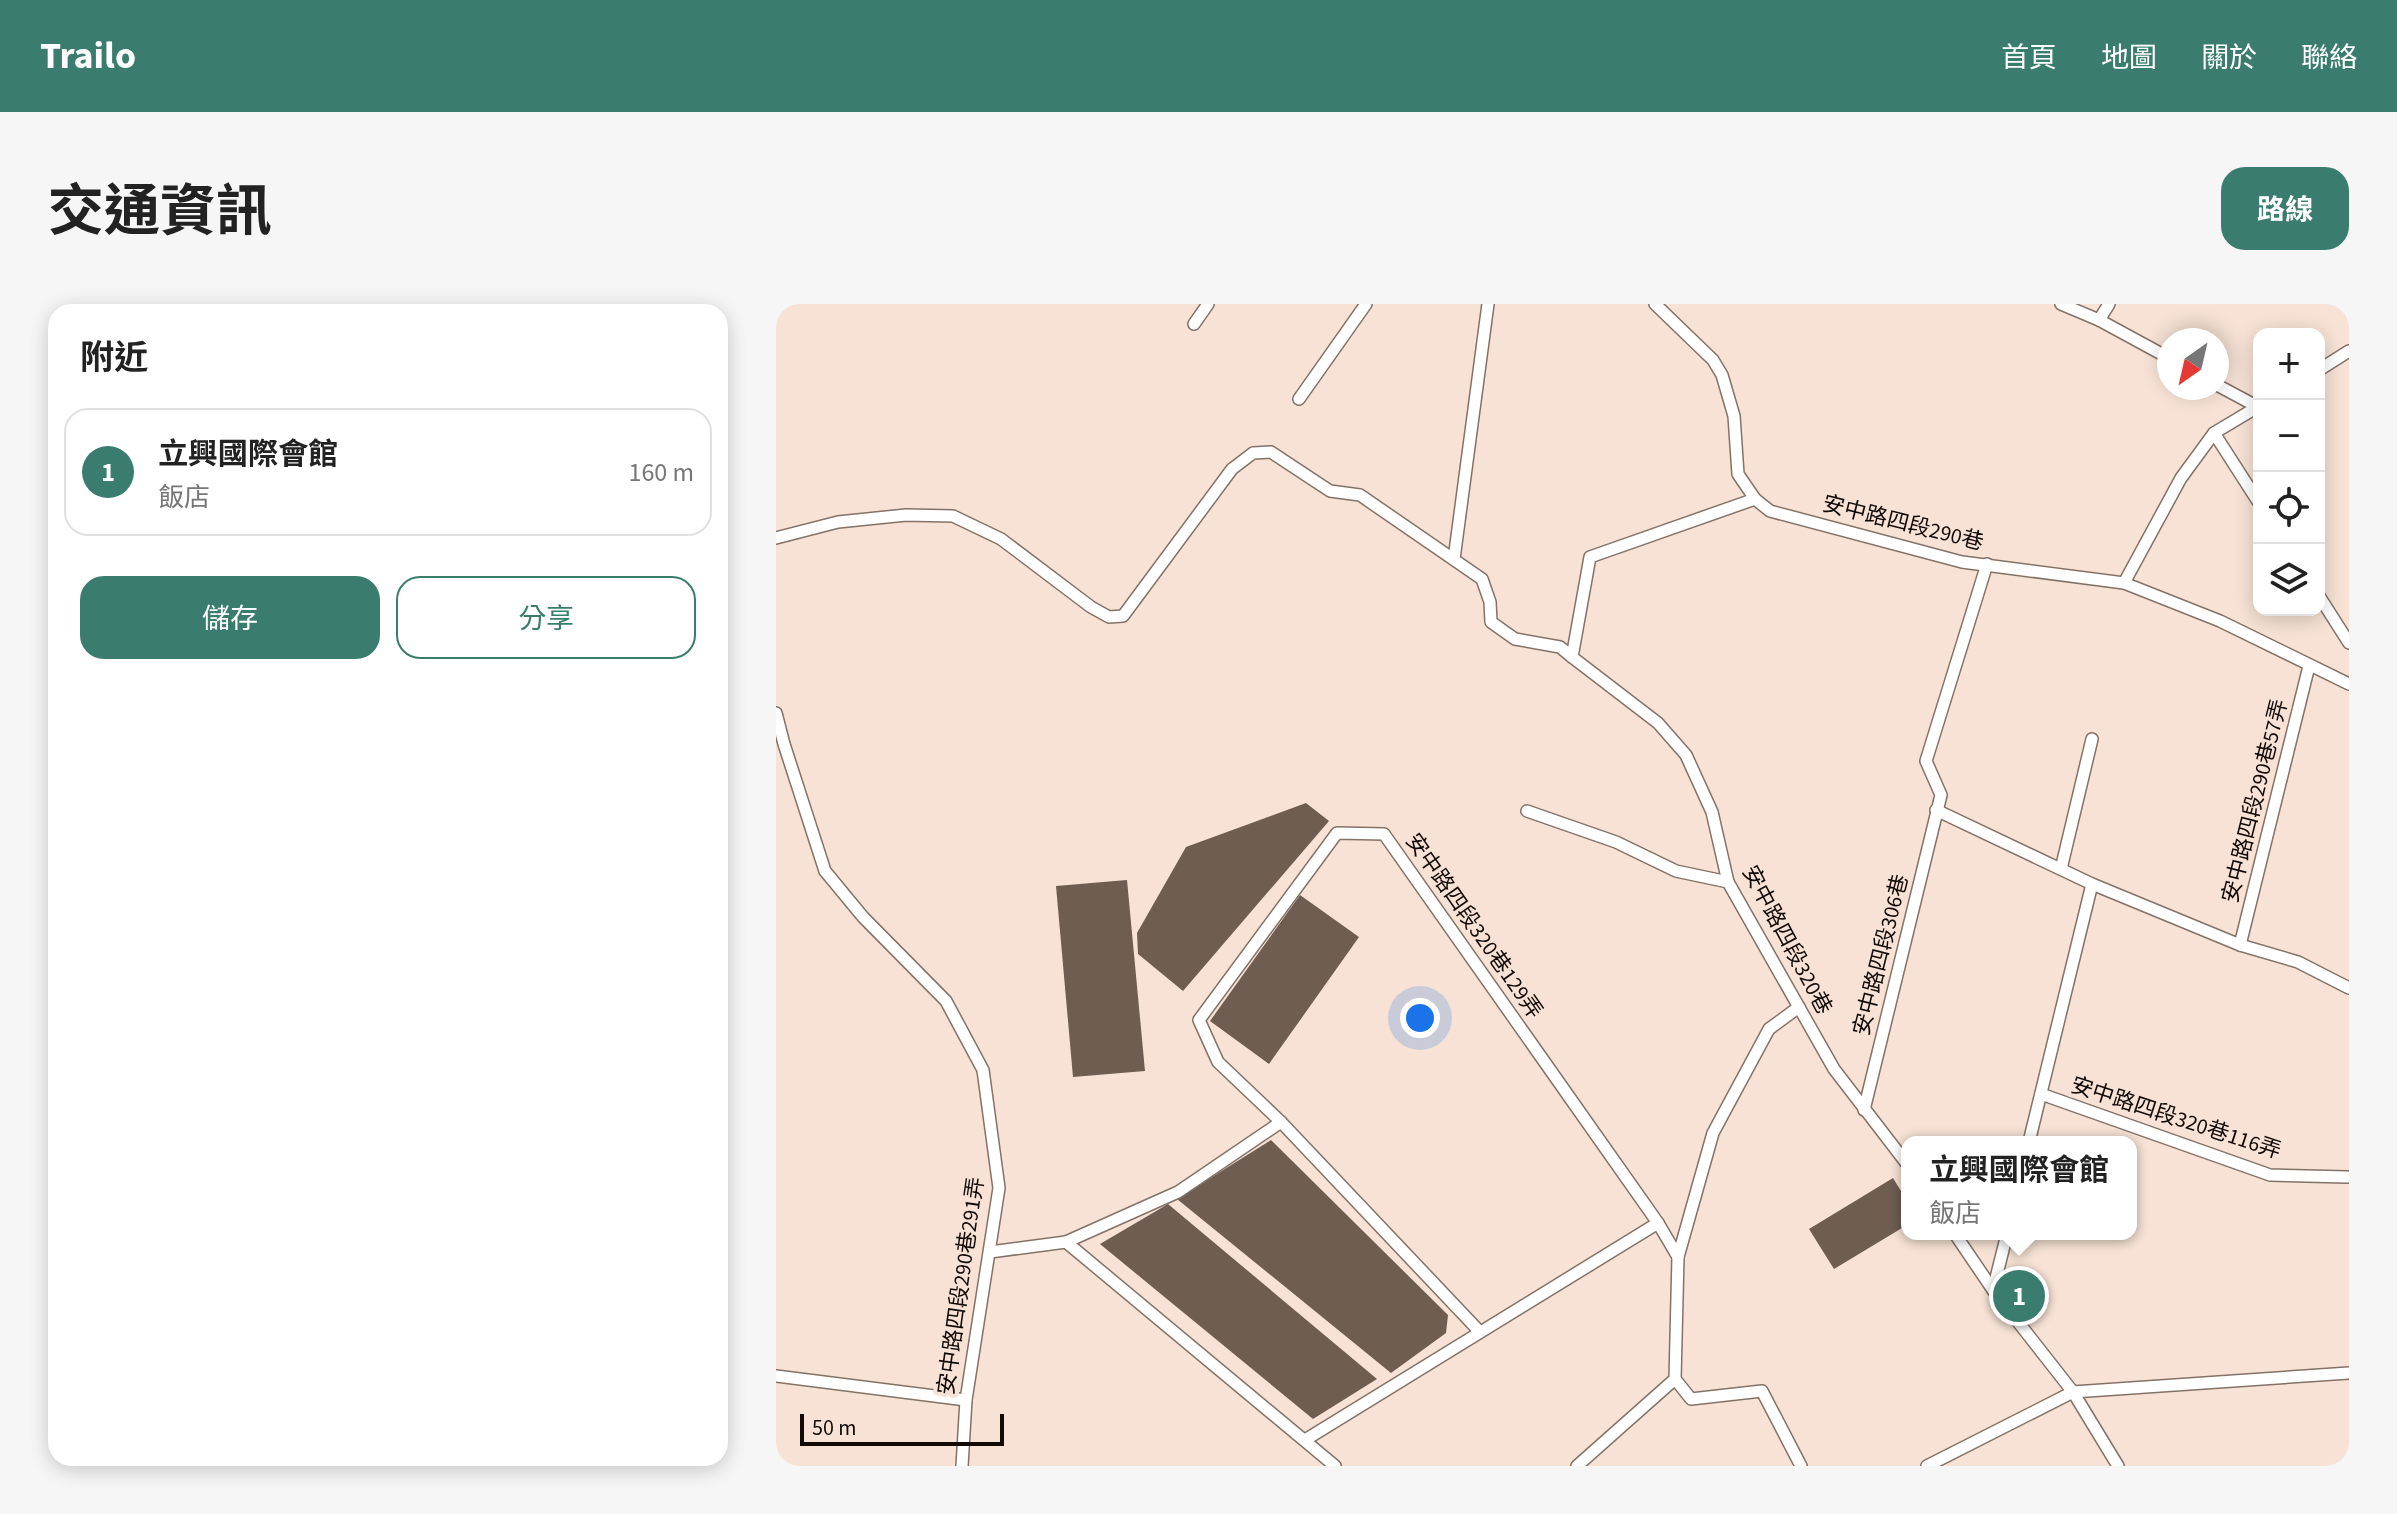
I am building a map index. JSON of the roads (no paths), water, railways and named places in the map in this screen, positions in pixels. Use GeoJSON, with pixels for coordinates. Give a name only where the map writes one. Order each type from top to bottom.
{"type":"FeatureCollection","features":[{"type":"Feature","properties":{"kind":"lane"},"geometry":{"type":"LineString","coordinates":[[1194,324],[1208,304]]}},
{"type":"Feature","properties":{"kind":"lane"},"geometry":{"type":"LineString","coordinates":[[1299,399],[1366,304]]}},
{"type":"Feature","properties":{"kind":"lane"},"geometry":{"type":"LineString","coordinates":[[1454,559],[1488,304]]}},
{"type":"Feature","properties":{"kind":"lane"},"geometry":{"type":"LineString","coordinates":[[1572,657],[1590,557],[1755,499],[1738,474],[1734,416],[1722,375],[1713,360],[1655,304]]}},
{"type":"Feature","properties":{"kind":"lane"},"geometry":{"type":"LineString","coordinates":[[2061,304],[2099,320],[2157,351]]}},
{"type":"Feature","properties":{"kind":"lane"},"geometry":{"type":"LineString","coordinates":[[2099,320],[2109,304]]}},
{"type":"Feature","properties":{"kind":"lane"},"geometry":{"type":"LineString","coordinates":[[2325,366],[2349,351]]}},
{"type":"Feature","properties":{"kind":"lane"},"geometry":{"type":"LineString","coordinates":[[2229,391],[2253,403]]}},
{"type":"Feature","properties":{"kind":"lane"},"geometry":{"type":"LineString","coordinates":[[2124,583],[2181,478],[2214,433],[2253,409]]}},
{"type":"Feature","properties":{"kind":"lane"},"geometry":{"type":"LineString","coordinates":[[2214,433],[2253,494]]}},
{"type":"Feature","properties":{"kind":"lane","name":"安中路四段320巷"},"geometry":{"type":"LineString","coordinates":[[776,538],[838,522],[906,515],[953,516],[1001,539],[1091,607],[1109,617],[1123,616],[1232,469],[1253,453],[1271,452],[1330,491],[1360,495],[1482,579],[1490,602],[1491,622],[1515,639],[1560,647],[1658,723],[1686,755],[1712,812],[1728,882],[1834,1069],[1901,1156]]}},
{"type":"Feature","properties":{"kind":"lane","name":"安中路四段290巷"},"geometry":{"type":"LineString","coordinates":[[1755,499],[1770,511],[1962,562],[2124,583],[2220,621],[2349,684]]}},
{"type":"Feature","properties":{"kind":"lane"},"geometry":{"type":"LineString","coordinates":[[1987,564],[1926,761],[1941,795],[1936,810],[2092,884],[2240,945],[2298,962],[2349,988]]}},
{"type":"Feature","properties":{"kind":"lane"},"geometry":{"type":"LineString","coordinates":[[2325,605],[2349,643]]}},
{"type":"Feature","properties":{"kind":"lane","name":"安中路四段290巷57弄"},"geometry":{"type":"LineString","coordinates":[[2240,945],[2309,666]]}},
{"type":"Feature","properties":{"kind":"lane","name":"安中路四段290巷291弄"},"geometry":{"type":"LineString","coordinates":[[776,713],[780,749],[825,871],[863,917],[946,1001],[983,1070],[999,1188],[966,1400],[962,1466]]}},
{"type":"Feature","properties":{"kind":"lane"},"geometry":{"type":"LineString","coordinates":[[2061,869],[2092,739]]}},
{"type":"Feature","properties":{"kind":"lane","name":"安中路四段306巷"},"geometry":{"type":"LineString","coordinates":[[1864,1110],[1936,810]]}},
{"type":"Feature","properties":{"kind":"lane"},"geometry":{"type":"LineString","coordinates":[[1527,811],[1616,842],[1676,871],[1728,882]]}},
{"type":"Feature","properties":{"kind":"lane","name":"安中路四段320巷129弄"},"geometry":{"type":"LineString","coordinates":[[1480,1332],[1281,1122],[1218,1062],[1199,1020],[1337,833],[1384,834],[1658,1223],[1678,1257]]}},
{"type":"Feature","properties":{"kind":"lane","name":"安中路四段320巷116弄"},"geometry":{"type":"LineString","coordinates":[[2030,1136],[2092,884]]}},
{"type":"Feature","properties":{"kind":"lane"},"geometry":{"type":"LineString","coordinates":[[1799,1007],[1769,1029],[1713,1133],[1678,1257],[1675,1379],[1691,1399],[1762,1391],[1801,1466]]}},
{"type":"Feature","properties":{"kind":"lane","name":"安中路四段320巷116弄"},"geometry":{"type":"LineString","coordinates":[[2041,1094],[2270,1175],[2347,1177]]}},
{"type":"Feature","properties":{"kind":"lane"},"geometry":{"type":"LineString","coordinates":[[990,1252],[1066,1242],[1178,1192],[1281,1122]]}},
{"type":"Feature","properties":{"kind":"lane"},"geometry":{"type":"LineString","coordinates":[[1305,1440],[1658,1223]]}},
{"type":"Feature","properties":{"kind":"lane"},"geometry":{"type":"LineString","coordinates":[[1959,1240],[1993,1290],[2073,1392],[2118,1466]]}},
{"type":"Feature","properties":{"kind":"lane"},"geometry":{"type":"LineString","coordinates":[[1993,1290],[2006,1240]]}},
{"type":"Feature","properties":{"kind":"lane"},"geometry":{"type":"LineString","coordinates":[[1066,1242],[1335,1466]]}},
{"type":"Feature","properties":{"kind":"lane"},"geometry":{"type":"LineString","coordinates":[[1927,1466],[2073,1392],[2349,1373]]}},
{"type":"Feature","properties":{"kind":"lane"},"geometry":{"type":"LineString","coordinates":[[776,1376],[966,1400]]}},
{"type":"Feature","properties":{"kind":"lane"},"geometry":{"type":"LineString","coordinates":[[1577,1466],[1675,1379]]}},
{"type":"Feature","properties":{"kind":"place","name":"立興國際會館"},"geometry":{"type":"Point","coordinates":[2019,1296]}}]}
